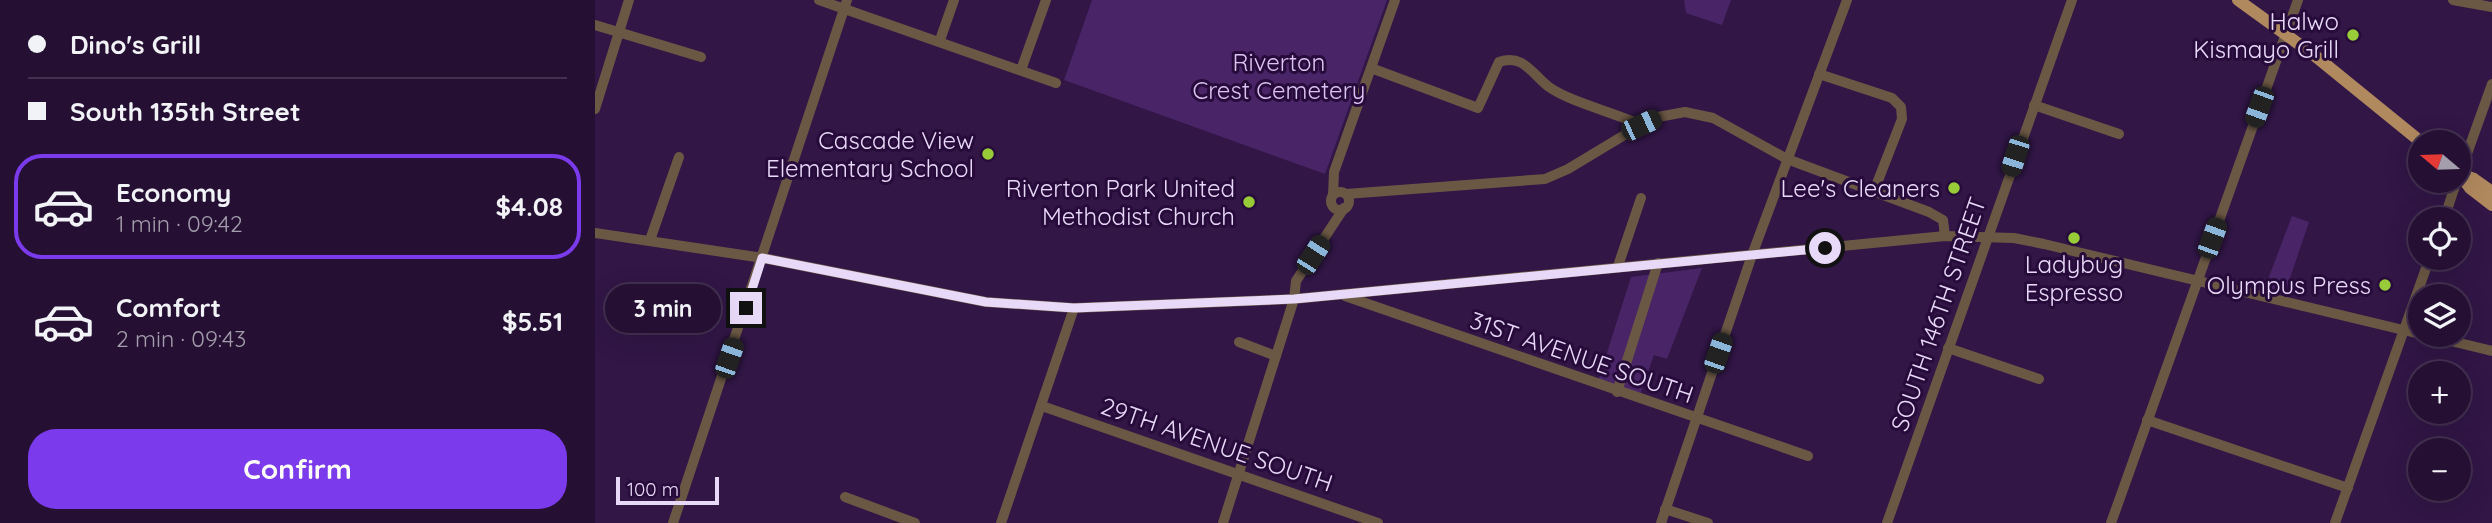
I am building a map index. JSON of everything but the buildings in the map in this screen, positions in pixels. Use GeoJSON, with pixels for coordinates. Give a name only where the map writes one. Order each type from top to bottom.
{"type":"FeatureCollection","features":[{"type":"Feature","properties":{"kind":"main road"},"geometry":{"type":"LineString","coordinates":[[2238,0],[2408,132]]}},
{"type":"Feature","properties":{"kind":"main road"},"geometry":{"type":"LineString","coordinates":[[2471,178],[2492,192]]}},
{"type":"Feature","properties":{"kind":"main road"},"geometry":{"type":"LineString","coordinates":[[2471,189],[2492,205]]}},
{"type":"Feature","properties":{"kind":"street"},"geometry":{"type":"LineString","coordinates":[[595,109],[597,95],[629,0]]}},
{"type":"Feature","properties":{"kind":"street"},"geometry":{"type":"LineString","coordinates":[[819,0],[845,4],[1056,83]]}},
{"type":"Feature","properties":{"kind":"street"},"geometry":{"type":"LineString","coordinates":[[940,40],[954,0]]}},
{"type":"Feature","properties":{"kind":"street"},"geometry":{"type":"LineString","coordinates":[[1021,70],[1046,0]]}},
{"type":"Feature","properties":{"kind":"street"},"geometry":{"type":"LineString","coordinates":[[1223,523],[1294,299],[1296,281],[1331,227],[1340,198],[1333,172],[1395,0]]}},
{"type":"Feature","properties":{"kind":"street"},"geometry":{"type":"LineString","coordinates":[[1661,523],[1752,255],[1847,0]]}},
{"type":"Feature","properties":{"kind":"street","name":"SOUTH 146TH STREET"},"geometry":{"type":"LineString","coordinates":[[1887,523],[2072,0]]}},
{"type":"Feature","properties":{"kind":"street"},"geometry":{"type":"LineString","coordinates":[[2111,523],[2298,0]]}},
{"type":"Feature","properties":{"kind":"street"},"geometry":{"type":"LineString","coordinates":[[2453,0],[2492,8]]}},
{"type":"Feature","properties":{"kind":"street"},"geometry":{"type":"LineString","coordinates":[[673,523],[845,4]]}},
{"type":"Feature","properties":{"kind":"street"},"geometry":{"type":"LineString","coordinates":[[595,25],[701,57]]}},
{"type":"Feature","properties":{"kind":"street"},"geometry":{"type":"LineString","coordinates":[[1371,68],[1478,108],[1499,62],[1506,60],[1528,66],[1551,89],[1641,125]]}},
{"type":"Feature","properties":{"kind":"street"},"geometry":{"type":"LineString","coordinates":[[1819,74],[1892,98],[1901,107],[1902,119],[1874,191]]}},
{"type":"Feature","properties":{"kind":"street"},"geometry":{"type":"LineString","coordinates":[[2471,143],[2492,84]]}},
{"type":"Feature","properties":{"kind":"street"},"geometry":{"type":"LineString","coordinates":[[2034,105],[2119,134]]}},
{"type":"Feature","properties":{"kind":"street"},"geometry":{"type":"LineString","coordinates":[[1340,198],[1371,191],[1545,178],[1568,169],[1641,125],[1672,113],[1699,114],[1721,122],[1787,159],[1938,217],[1943,220],[1945,236]]}},
{"type":"Feature","properties":{"kind":"street"},"geometry":{"type":"LineString","coordinates":[[650,240],[679,157]]}},
{"type":"Feature","properties":{"kind":"street"},"geometry":{"type":"LineString","coordinates":[[1618,267],[1641,198]]}},
{"type":"Feature","properties":{"kind":"street"},"geometry":{"type":"LineString","coordinates":[[595,233],[762,258],[986,302],[1074,308],[1294,299],[1945,236],[1988,236],[2045,244],[2408,331]]}},
{"type":"Feature","properties":{"kind":"street"},"geometry":{"type":"LineString","coordinates":[[1616,392],[1658,263]]}},
{"type":"Feature","properties":{"kind":"street"},"geometry":{"type":"LineString","coordinates":[[2336,523],[2425,270]]}},
{"type":"Feature","properties":{"kind":"street","name":"31ST AVENUE SOUTH"},"geometry":{"type":"LineString","coordinates":[[1342,295],[1616,392],[1808,456]]}},
{"type":"Feature","properties":{"kind":"street"},"geometry":{"type":"LineString","coordinates":[[1001,523],[1074,308]]}},
{"type":"Feature","properties":{"kind":"street"},"geometry":{"type":"LineString","coordinates":[[1238,342],[1276,356]]}},
{"type":"Feature","properties":{"kind":"street"},"geometry":{"type":"LineString","coordinates":[[2471,346],[2492,351]]}},
{"type":"Feature","properties":{"kind":"street"},"geometry":{"type":"LineString","coordinates":[[1948,348],[2039,379]]}},
{"type":"Feature","properties":{"kind":"street","name":"29TH AVENUE SOUTH"},"geometry":{"type":"LineString","coordinates":[[1042,406],[1378,523]]}},
{"type":"Feature","properties":{"kind":"street"},"geometry":{"type":"LineString","coordinates":[[2147,420],[2348,488]]}},
{"type":"Feature","properties":{"kind":"street"},"geometry":{"type":"LineString","coordinates":[[845,497],[915,523]]}},
{"type":"Feature","properties":{"kind":"street"},"geometry":{"type":"LineString","coordinates":[[1665,509],[1708,523]]}},
{"type":"Feature","properties":{"kind":"green space","name":"Riverton Crest Cemetery"},"geometry":{"type":"Polygon","coordinates":[[[1092,0],[1387,0],[1325,174],[1064,80],[1092,0]]]}},
{"type":"Feature","properties":{"kind":"green space"},"geometry":{"type":"Polygon","coordinates":[[[1684,0],[1731,0],[1722,25],[1686,13],[1684,0]]]}},
{"type":"Feature","properties":{"kind":"green space"},"geometry":{"type":"Polygon","coordinates":[[[2292,216],[2309,222],[2285,293],[2265,287],[2292,216]]]}},
{"type":"Feature","properties":{"kind":"green space"},"geometry":{"type":"Polygon","coordinates":[[[1702,268],[1667,359],[1654,355],[1640,395],[1598,381],[1631,277],[1702,268]]]}},
{"type":"Feature","properties":{"kind":"place","name":"Halwo Kismayo Grill"},"geometry":{"type":"Point","coordinates":[2353,35]}},
{"type":"Feature","properties":{"kind":"place","name":"Cascade View Elementary School"},"geometry":{"type":"Point","coordinates":[988,154]}},
{"type":"Feature","properties":{"kind":"place","name":"Lee's Cleaners"},"geometry":{"type":"Point","coordinates":[1954,188]}},
{"type":"Feature","properties":{"kind":"place","name":"Riverton Park United Methodist Church"},"geometry":{"type":"Point","coordinates":[1249,202]}},
{"type":"Feature","properties":{"kind":"place","name":"Ladybug Espresso"},"geometry":{"type":"Point","coordinates":[2074,238]}},
{"type":"Feature","properties":{"kind":"place","name":"Olympus Press"},"geometry":{"type":"Point","coordinates":[2385,285]}},
{"type":"Feature","properties":{"kind":"route"},"geometry":{"type":"LineString","coordinates":[[746,308],[762,258],[986,302],[1074,308],[1294,299],[1825,248]]}}]}
